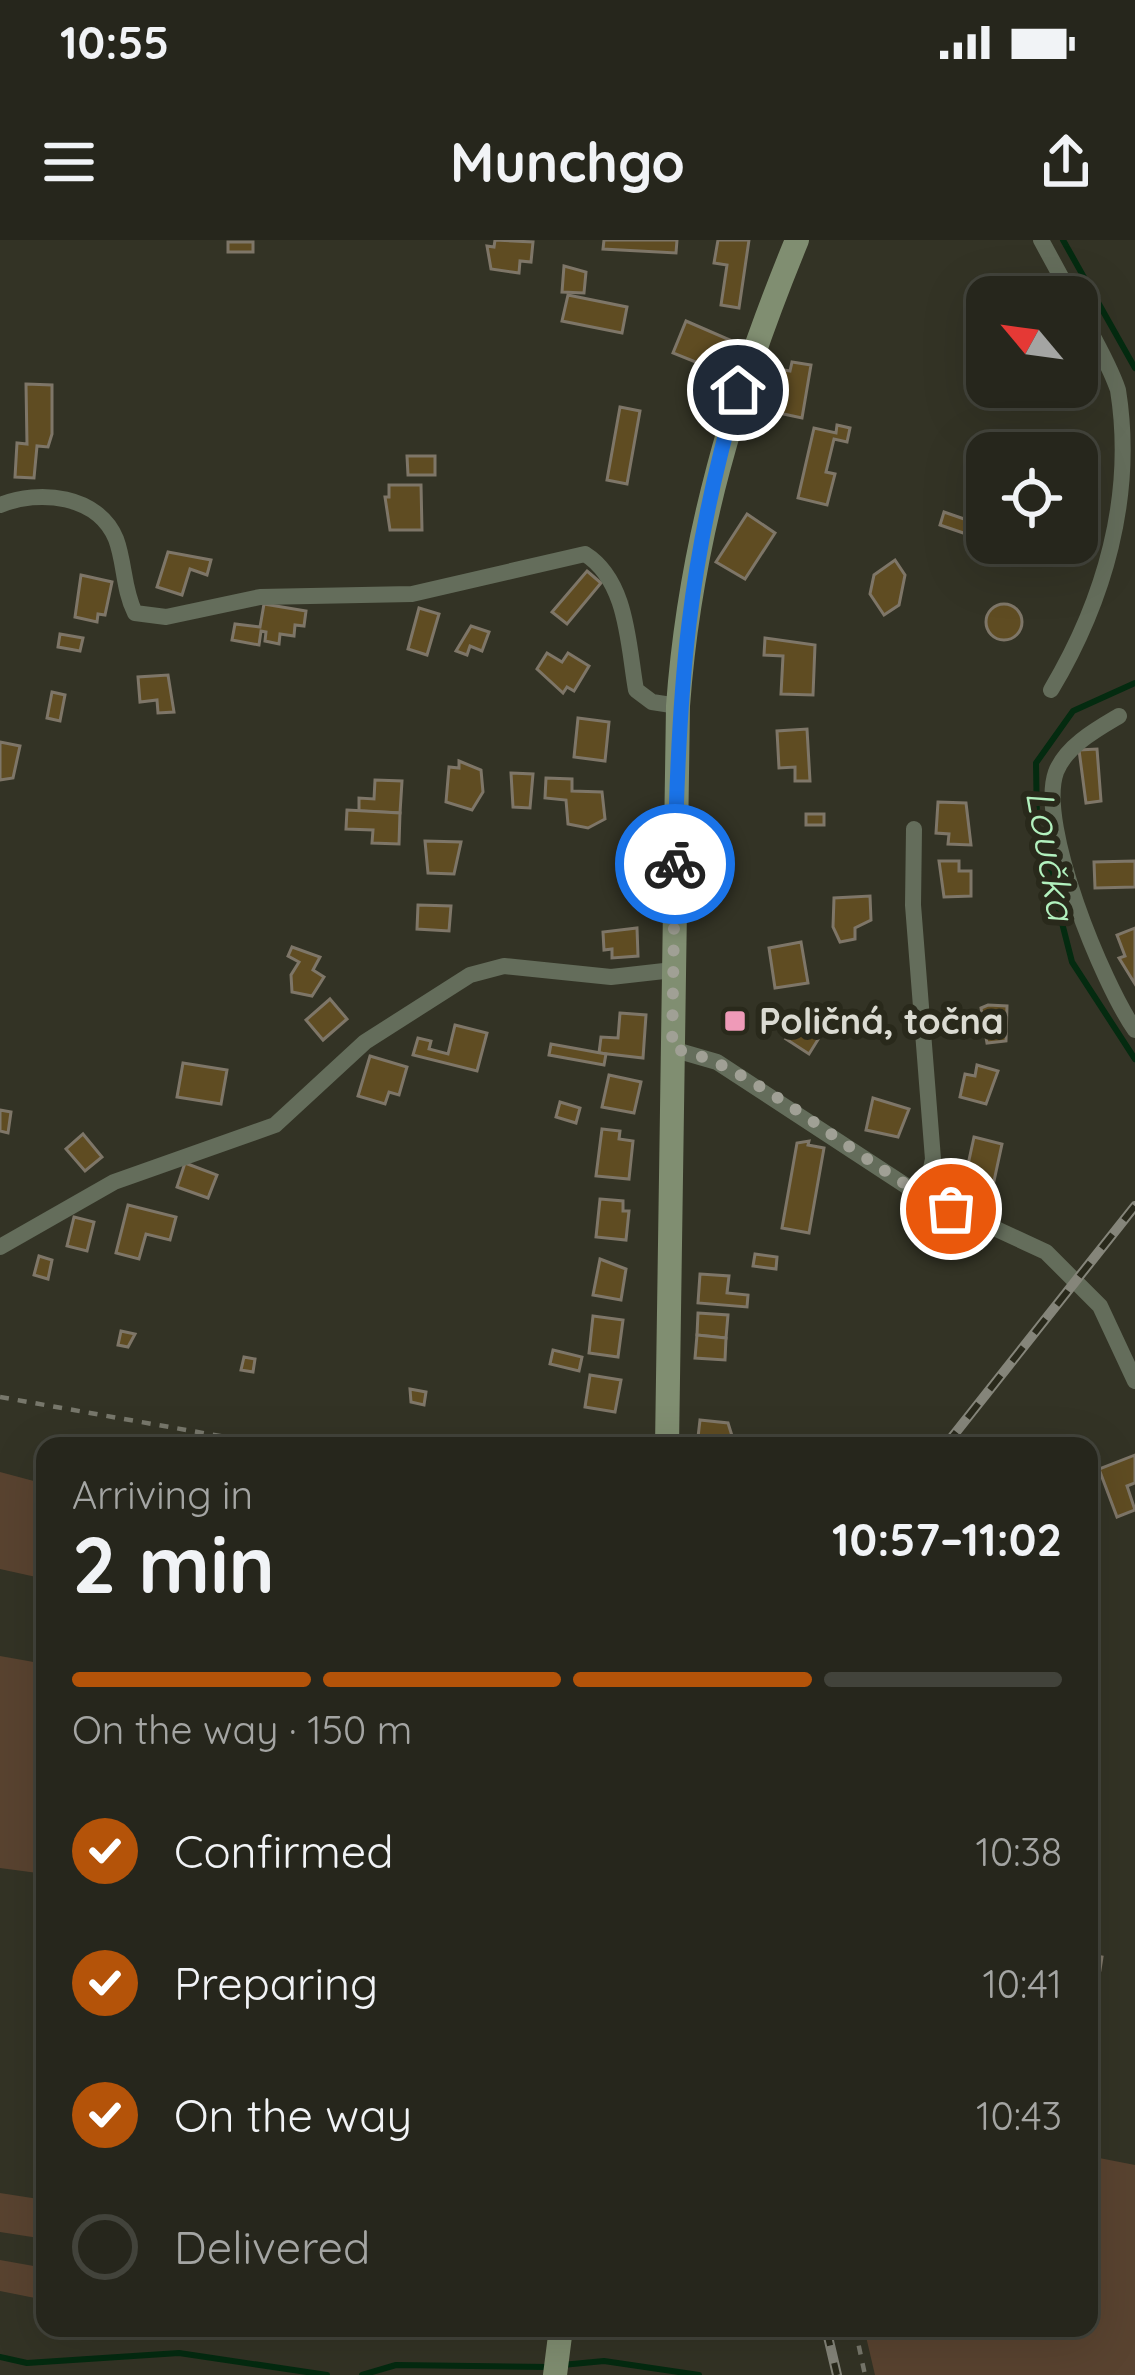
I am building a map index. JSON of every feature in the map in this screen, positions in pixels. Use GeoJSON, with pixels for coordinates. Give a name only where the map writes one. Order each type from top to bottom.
{"type":"FeatureCollection","features":[{"type":"Feature","properties":{"kind":"main road"},"geometry":{"type":"LineString","coordinates":[[667,1437],[678,706],[691,580],[721,447],[796,240]]}},
{"type":"Feature","properties":{"kind":"main road"},"geometry":{"type":"LineString","coordinates":[[555,2375],[560,2337]]}},
{"type":"Feature","properties":{"kind":"street"},"geometry":{"type":"LineString","coordinates":[[1041,240],[1061,276]]}},
{"type":"Feature","properties":{"kind":"street"},"geometry":{"type":"LineString","coordinates":[[1051,690],[1105,596],[1121,538],[1128,470],[1119,394],[1098,350]]}},
{"type":"Feature","properties":{"kind":"street"},"geometry":{"type":"LineString","coordinates":[[0,505],[52,496],[72,500],[103,518],[116,538],[135,613],[166,617],[260,597],[412,594],[585,554],[603,572],[622,608],[636,690],[652,702],[678,706]]}},
{"type":"Feature","properties":{"kind":"street"},"geometry":{"type":"LineString","coordinates":[[1119,716],[1062,760],[1052,805],[1108,982],[1135,1030]]}},
{"type":"Feature","properties":{"kind":"street"},"geometry":{"type":"LineString","coordinates":[[914,829],[914,928],[934,1159],[925,1197]]}},
{"type":"Feature","properties":{"kind":"street"},"geometry":{"type":"LineString","coordinates":[[0,1247],[114,1182],[275,1125],[365,1042],[470,975],[504,966],[611,977],[673,970]]}},
{"type":"Feature","properties":{"kind":"street"},"geometry":{"type":"LineString","coordinates":[[672,1049],[717,1062],[925,1197],[1032,1243],[1073,1273],[1110,1324],[1135,1381]]}},
{"type":"Feature","properties":{"kind":"path"},"geometry":{"type":"LineString","coordinates":[[0,1397],[226,1437]]}},
{"type":"Feature","properties":{"kind":"path"},"geometry":{"type":"LineString","coordinates":[[857,2337],[865,2375]]}},
{"type":"Feature","properties":{"kind":"shaded area"},"geometry":{"type":"Polygon","coordinates":[[[0,1472],[36,1482],[36,1577],[0,1569],[0,1472]]]}},
{"type":"Feature","properties":{"kind":"shaded area"},"geometry":{"type":"Polygon","coordinates":[[[0,1656],[36,1662],[36,1873],[0,1868],[0,1656]]]}},
{"type":"Feature","properties":{"kind":"shaded area"},"geometry":{"type":"Polygon","coordinates":[[[1098,2158],[1135,2165],[1135,2375],[875,2375],[866,2337],[1098,2337],[1098,2158]]]}},
{"type":"Feature","properties":{"kind":"shaded area"},"geometry":{"type":"Polygon","coordinates":[[[0,2193],[36,2199],[36,2238],[0,2232],[0,2193]]]}},
{"type":"Feature","properties":{"kind":"shaded area"},"geometry":{"type":"Polygon","coordinates":[[[0,2260],[36,2266],[36,2298],[0,2291],[0,2260]]]}},
{"type":"Feature","properties":{"kind":"building"},"geometry":{"type":"Polygon","coordinates":[[[495,240],[533,242],[531,262],[520,261],[519,273],[491,269],[487,246],[494,247],[495,240]]]}},
{"type":"Feature","properties":{"kind":"building"},"geometry":{"type":"Polygon","coordinates":[[[604,240],[677,240],[676,253],[603,249],[604,240]]]}},
{"type":"Feature","properties":{"kind":"building"},"geometry":{"type":"Polygon","coordinates":[[[718,240],[749,240],[739,308],[721,305],[727,265],[714,263],[718,240]]]}},
{"type":"Feature","properties":{"kind":"building"},"geometry":{"type":"Polygon","coordinates":[[[228,242],[253,242],[253,252],[228,252],[228,242]]]}},
{"type":"Feature","properties":{"kind":"building"},"geometry":{"type":"Polygon","coordinates":[[[564,266],[586,272],[584,293],[562,292],[564,266]]]}},
{"type":"Feature","properties":{"kind":"building"},"geometry":{"type":"Polygon","coordinates":[[[568,295],[627,307],[622,333],[562,321],[568,295]]]}},
{"type":"Feature","properties":{"kind":"building"},"geometry":{"type":"Polygon","coordinates":[[[686,321],[730,340],[718,371],[673,353],[686,321]]]}},
{"type":"Feature","properties":{"kind":"building"},"geometry":{"type":"Polygon","coordinates":[[[792,362],[811,365],[802,418],[779,413],[781,400],[773,399],[778,369],[790,371],[792,362]]]}},
{"type":"Feature","properties":{"kind":"building"},"geometry":{"type":"Polygon","coordinates":[[[26,384],[52,385],[52,434],[48,447],[37,446],[34,478],[15,477],[17,443],[27,444],[26,384]]]}},
{"type":"Feature","properties":{"kind":"building"},"geometry":{"type":"Polygon","coordinates":[[[620,407],[640,411],[627,484],[607,480],[620,407]]]}},
{"type":"Feature","properties":{"kind":"building"},"geometry":{"type":"Polygon","coordinates":[[[837,425],[850,428],[847,442],[834,439],[826,472],[835,474],[827,505],[798,498],[814,428],[836,433],[837,425]]]}},
{"type":"Feature","properties":{"kind":"building"},"geometry":{"type":"Polygon","coordinates":[[[407,456],[435,456],[435,475],[408,475],[407,456]]]}},
{"type":"Feature","properties":{"kind":"building"},"geometry":{"type":"Polygon","coordinates":[[[389,485],[421,485],[422,530],[390,530],[385,497],[389,497],[389,485]]]}},
{"type":"Feature","properties":{"kind":"building"},"geometry":{"type":"Polygon","coordinates":[[[944,512],[966,520],[966,534],[940,525],[944,512]]]}},
{"type":"Feature","properties":{"kind":"building"},"geometry":{"type":"Polygon","coordinates":[[[747,514],[775,533],[745,579],[716,562],[747,514]]]}},
{"type":"Feature","properties":{"kind":"building"},"geometry":{"type":"Polygon","coordinates":[[[168,552],[211,560],[207,575],[190,569],[182,595],[157,587],[168,552]]]}},
{"type":"Feature","properties":{"kind":"building"},"geometry":{"type":"Polygon","coordinates":[[[895,560],[905,575],[899,605],[884,615],[870,594],[874,575],[895,560]]]}},
{"type":"Feature","properties":{"kind":"building"},"geometry":{"type":"Polygon","coordinates":[[[587,571],[601,583],[567,624],[552,612],[587,571]]]}},
{"type":"Feature","properties":{"kind":"building"},"geometry":{"type":"Polygon","coordinates":[[[81,575],[112,582],[105,615],[98,614],[97,622],[75,617],[81,575]]]}},
{"type":"Feature","properties":{"kind":"building"},"geometry":{"type":"Polygon","coordinates":[[[264,604],[306,611],[304,626],[295,625],[294,636],[280,634],[279,644],[265,641],[266,632],[261,631],[259,645],[232,640],[235,624],[260,627],[264,604]]]}},
{"type":"Feature","properties":{"kind":"building"},"geometry":{"type":"Polygon","coordinates":[[[1004,604],[1017,609],[1022,622],[1017,635],[1004,640],[991,635],[986,622],[991,609],[1004,604]]]}},
{"type":"Feature","properties":{"kind":"building"},"geometry":{"type":"Polygon","coordinates":[[[419,608],[439,614],[427,655],[408,649],[419,608]]]}},
{"type":"Feature","properties":{"kind":"building"},"geometry":{"type":"Polygon","coordinates":[[[471,626],[489,632],[482,651],[470,646],[467,655],[456,651],[471,626]]]}},
{"type":"Feature","properties":{"kind":"building"},"geometry":{"type":"Polygon","coordinates":[[[60,634],[83,638],[80,651],[58,647],[60,634]]]}},
{"type":"Feature","properties":{"kind":"building"},"geometry":{"type":"Polygon","coordinates":[[[765,638],[815,645],[813,695],[781,694],[783,656],[764,655],[765,638]]]}},
{"type":"Feature","properties":{"kind":"building"},"geometry":{"type":"Polygon","coordinates":[[[547,653],[562,662],[568,653],[589,666],[574,691],[567,687],[563,693],[537,669],[547,653]]]}},
{"type":"Feature","properties":{"kind":"building"},"geometry":{"type":"Polygon","coordinates":[[[168,675],[174,712],[158,713],[157,700],[140,702],[138,677],[168,675]]]}},
{"type":"Feature","properties":{"kind":"building"},"geometry":{"type":"Polygon","coordinates":[[[52,692],[65,695],[60,721],[47,718],[52,692]]]}},
{"type":"Feature","properties":{"kind":"building"},"geometry":{"type":"Polygon","coordinates":[[[578,718],[609,722],[605,761],[574,757],[578,718]]]}},
{"type":"Feature","properties":{"kind":"building"},"geometry":{"type":"Polygon","coordinates":[[[807,729],[810,781],[795,781],[795,767],[779,768],[777,731],[807,729]]]}},
{"type":"Feature","properties":{"kind":"building"},"geometry":{"type":"Polygon","coordinates":[[[0,742],[20,746],[13,778],[0,780],[0,742]]]}},
{"type":"Feature","properties":{"kind":"building"},"geometry":{"type":"Polygon","coordinates":[[[1097,749],[1101,801],[1086,803],[1079,750],[1097,749]]]}},
{"type":"Feature","properties":{"kind":"building"},"geometry":{"type":"Polygon","coordinates":[[[459,761],[481,770],[483,792],[472,810],[446,802],[449,767],[459,768],[459,761]]]}},
{"type":"Feature","properties":{"kind":"building"},"geometry":{"type":"Polygon","coordinates":[[[511,773],[533,774],[530,808],[513,807],[511,773]]]}},
{"type":"Feature","properties":{"kind":"building"},"geometry":{"type":"Polygon","coordinates":[[[546,778],[572,779],[572,791],[602,792],[605,819],[588,828],[568,824],[566,800],[545,798],[546,778]]]}},
{"type":"Feature","properties":{"kind":"building"},"geometry":{"type":"Polygon","coordinates":[[[375,780],[402,781],[400,813],[359,811],[359,798],[374,799],[375,780]]]}},
{"type":"Feature","properties":{"kind":"building"},"geometry":{"type":"Polygon","coordinates":[[[938,802],[966,803],[971,845],[948,844],[949,834],[936,833],[938,802]]]}},
{"type":"Feature","properties":{"kind":"building"},"geometry":{"type":"Polygon","coordinates":[[[347,810],[400,813],[399,844],[372,843],[373,830],[346,829],[347,810]]]}},
{"type":"Feature","properties":{"kind":"building"},"geometry":{"type":"Polygon","coordinates":[[[806,814],[824,814],[824,825],[806,825],[806,814]]]}},
{"type":"Feature","properties":{"kind":"building"},"geometry":{"type":"Polygon","coordinates":[[[425,841],[461,842],[454,874],[428,873],[425,841]]]}},
{"type":"Feature","properties":{"kind":"building"},"geometry":{"type":"Polygon","coordinates":[[[939,861],[959,861],[959,871],[971,871],[971,896],[944,897],[939,861]]]}},
{"type":"Feature","properties":{"kind":"building"},"geometry":{"type":"Polygon","coordinates":[[[1135,861],[1135,887],[1095,888],[1094,862],[1135,861]]]}},
{"type":"Feature","properties":{"kind":"building"},"geometry":{"type":"Polygon","coordinates":[[[870,896],[871,920],[855,928],[855,939],[840,942],[833,927],[834,898],[870,896]]]}},
{"type":"Feature","properties":{"kind":"building"},"geometry":{"type":"Polygon","coordinates":[[[418,905],[451,906],[449,931],[417,929],[418,905]]]}},
{"type":"Feature","properties":{"kind":"building"},"geometry":{"type":"Polygon","coordinates":[[[637,928],[638,956],[612,958],[612,949],[604,950],[603,932],[637,928]]]}},
{"type":"Feature","properties":{"kind":"building"},"geometry":{"type":"Polygon","coordinates":[[[1135,928],[1135,984],[1119,958],[1125,956],[1117,935],[1135,928]]]}},
{"type":"Feature","properties":{"kind":"building"},"geometry":{"type":"Polygon","coordinates":[[[801,942],[808,983],[775,988],[769,948],[801,942]]]}},
{"type":"Feature","properties":{"kind":"building"},"geometry":{"type":"Polygon","coordinates":[[[292,947],[320,957],[313,970],[324,977],[312,996],[292,992],[291,975],[299,962],[288,956],[292,947]]]}},
{"type":"Feature","properties":{"kind":"building"},"geometry":{"type":"Polygon","coordinates":[[[330,999],[347,1019],[323,1040],[306,1020],[330,999]]]}},
{"type":"Feature","properties":{"kind":"building"},"geometry":{"type":"Polygon","coordinates":[[[1007,1006],[1006,1041],[987,1043],[981,1008],[1007,1006]]]}},
{"type":"Feature","properties":{"kind":"building"},"geometry":{"type":"Polygon","coordinates":[[[620,1013],[646,1015],[643,1058],[599,1053],[601,1037],[618,1038],[620,1013]]]}},
{"type":"Feature","properties":{"kind":"building"},"geometry":{"type":"Polygon","coordinates":[[[809,1014],[824,1030],[809,1054],[786,1039],[809,1014]]]}},
{"type":"Feature","properties":{"kind":"building"},"geometry":{"type":"Polygon","coordinates":[[[455,1025],[487,1033],[477,1071],[413,1055],[418,1038],[431,1041],[429,1049],[448,1054],[455,1025]]]}},
{"type":"Feature","properties":{"kind":"building"},"geometry":{"type":"Polygon","coordinates":[[[551,1044],[606,1054],[604,1065],[549,1055],[551,1044]]]}},
{"type":"Feature","properties":{"kind":"building"},"geometry":{"type":"Polygon","coordinates":[[[370,1056],[407,1067],[399,1095],[389,1092],[385,1104],[358,1096],[370,1056]]]}},
{"type":"Feature","properties":{"kind":"building"},"geometry":{"type":"Polygon","coordinates":[[[183,1063],[227,1070],[221,1104],[177,1097],[183,1063]]]}},
{"type":"Feature","properties":{"kind":"building"},"geometry":{"type":"Polygon","coordinates":[[[977,1065],[998,1071],[986,1104],[960,1097],[965,1074],[975,1076],[977,1065]]]}},
{"type":"Feature","properties":{"kind":"building"},"geometry":{"type":"Polygon","coordinates":[[[609,1075],[641,1082],[634,1113],[602,1107],[609,1075]]]}},
{"type":"Feature","properties":{"kind":"building"},"geometry":{"type":"Polygon","coordinates":[[[873,1098],[909,1109],[898,1137],[866,1130],[873,1098]]]}},
{"type":"Feature","properties":{"kind":"building"},"geometry":{"type":"Polygon","coordinates":[[[560,1102],[580,1108],[576,1123],[556,1117],[560,1102]]]}},
{"type":"Feature","properties":{"kind":"building"},"geometry":{"type":"Polygon","coordinates":[[[0,1110],[11,1112],[8,1133],[0,1131],[0,1110]]]}},
{"type":"Feature","properties":{"kind":"building"},"geometry":{"type":"Polygon","coordinates":[[[602,1129],[620,1131],[619,1139],[633,1141],[629,1179],[596,1176],[602,1129]]]}},
{"type":"Feature","properties":{"kind":"building"},"geometry":{"type":"Polygon","coordinates":[[[83,1134],[102,1157],[85,1171],[66,1149],[83,1134]]]}},
{"type":"Feature","properties":{"kind":"building"},"geometry":{"type":"Polygon","coordinates":[[[974,1137],[1002,1144],[994,1181],[966,1174],[974,1137]]]}},
{"type":"Feature","properties":{"kind":"building"},"geometry":{"type":"Polygon","coordinates":[[[809,1141],[808,1145],[824,1148],[809,1233],[782,1228],[797,1143],[809,1141]]]}},
{"type":"Feature","properties":{"kind":"building"},"geometry":{"type":"Polygon","coordinates":[[[185,1163],[217,1175],[208,1198],[177,1187],[185,1163]]]}},
{"type":"Feature","properties":{"kind":"building"},"geometry":{"type":"Polygon","coordinates":[[[600,1199],[623,1201],[623,1211],[629,1211],[626,1240],[596,1237],[600,1199]]]}},
{"type":"Feature","properties":{"kind":"building"},"geometry":{"type":"Polygon","coordinates":[[[128,1205],[176,1217],[170,1240],[146,1234],[139,1259],[116,1253],[128,1205]]]}},
{"type":"Feature","properties":{"kind":"building"},"geometry":{"type":"Polygon","coordinates":[[[74,1217],[94,1222],[87,1251],[67,1246],[74,1217]]]}},
{"type":"Feature","properties":{"kind":"building"},"geometry":{"type":"Polygon","coordinates":[[[949,1231],[961,1235],[956,1251],[944,1247],[949,1231]]]}},
{"type":"Feature","properties":{"kind":"building"},"geometry":{"type":"Polygon","coordinates":[[[755,1254],[777,1257],[776,1269],[753,1266],[755,1254]]]}},
{"type":"Feature","properties":{"kind":"building"},"geometry":{"type":"Polygon","coordinates":[[[39,1256],[52,1260],[48,1279],[34,1275],[39,1256]]]}},
{"type":"Feature","properties":{"kind":"building"},"geometry":{"type":"Polygon","coordinates":[[[600,1259],[626,1269],[621,1300],[593,1295],[600,1259]]]}},
{"type":"Feature","properties":{"kind":"building"},"geometry":{"type":"Polygon","coordinates":[[[700,1274],[729,1276],[727,1293],[748,1295],[747,1307],[698,1303],[700,1274]]]}},
{"type":"Feature","properties":{"kind":"building"},"geometry":{"type":"Polygon","coordinates":[[[698,1313],[728,1315],[726,1338],[697,1335],[698,1313]]]}},
{"type":"Feature","properties":{"kind":"building"},"geometry":{"type":"Polygon","coordinates":[[[593,1316],[623,1320],[618,1357],[589,1353],[593,1316]]]}},
{"type":"Feature","properties":{"kind":"building"},"geometry":{"type":"Polygon","coordinates":[[[121,1331],[135,1334],[128,1347],[118,1345],[121,1331]]]}},
{"type":"Feature","properties":{"kind":"building"},"geometry":{"type":"Polygon","coordinates":[[[697,1335],[726,1338],[725,1360],[695,1358],[697,1335]]]}},
{"type":"Feature","properties":{"kind":"building"},"geometry":{"type":"Polygon","coordinates":[[[553,1350],[582,1357],[579,1371],[550,1364],[553,1350]]]}},
{"type":"Feature","properties":{"kind":"building"},"geometry":{"type":"Polygon","coordinates":[[[244,1357],[255,1359],[253,1372],[241,1370],[244,1357]]]}},
{"type":"Feature","properties":{"kind":"building"},"geometry":{"type":"Polygon","coordinates":[[[590,1375],[621,1380],[615,1412],[585,1407],[590,1375]]]}},
{"type":"Feature","properties":{"kind":"building"},"geometry":{"type":"Polygon","coordinates":[[[410,1389],[426,1392],[424,1405],[411,1402],[410,1389]]]}},
{"type":"Feature","properties":{"kind":"building"},"geometry":{"type":"Polygon","coordinates":[[[700,1420],[728,1423],[732,1437],[698,1437],[700,1420]]]}},
{"type":"Feature","properties":{"kind":"building"},"geometry":{"type":"Polygon","coordinates":[[[1135,1455],[1135,1483],[1127,1486],[1135,1510],[1117,1517],[1099,1469],[1135,1455]]]}},
{"type":"Feature","properties":{"kind":"waterway","name":"Loučka"},"geometry":{"type":"LineString","coordinates":[[1063,240],[1135,368]]}},
{"type":"Feature","properties":{"kind":"waterway","name":"Loučka"},"geometry":{"type":"LineString","coordinates":[[1135,683],[1073,711],[1036,763],[1037,825],[1072,962],[1135,1059]]}},
{"type":"Feature","properties":{"kind":"waterway"},"geometry":{"type":"LineString","coordinates":[[0,2357],[27,2363],[179,2353],[327,2375]]}},
{"type":"Feature","properties":{"kind":"waterway"},"geometry":{"type":"LineString","coordinates":[[562,2365],[604,2361],[699,2375]]}},
{"type":"Feature","properties":{"kind":"waterway"},"geometry":{"type":"LineString","coordinates":[[362,2375],[396,2365],[549,2367]]}},
{"type":"Feature","properties":{"kind":"railway"},"geometry":{"type":"LineString","coordinates":[[952,1437],[1135,1206]]}},
{"type":"Feature","properties":{"kind":"railway"},"geometry":{"type":"LineString","coordinates":[[828,2337],[837,2375]]}},
{"type":"Feature","properties":{"kind":"way so far"},"geometry":{"type":"LineString","coordinates":[[675,864],[672,1049],[717,1062],[899,1182],[951,1209]]}},
{"type":"Feature","properties":{"kind":"place","name":"Poličná, točna"},"geometry":{"type":"Point","coordinates":[735,1021]}},
{"type":"Feature","properties":{"kind":"route"},"geometry":{"type":"LineString","coordinates":[[675,864],[684,631],[708,500],[738,390]]}}]}
